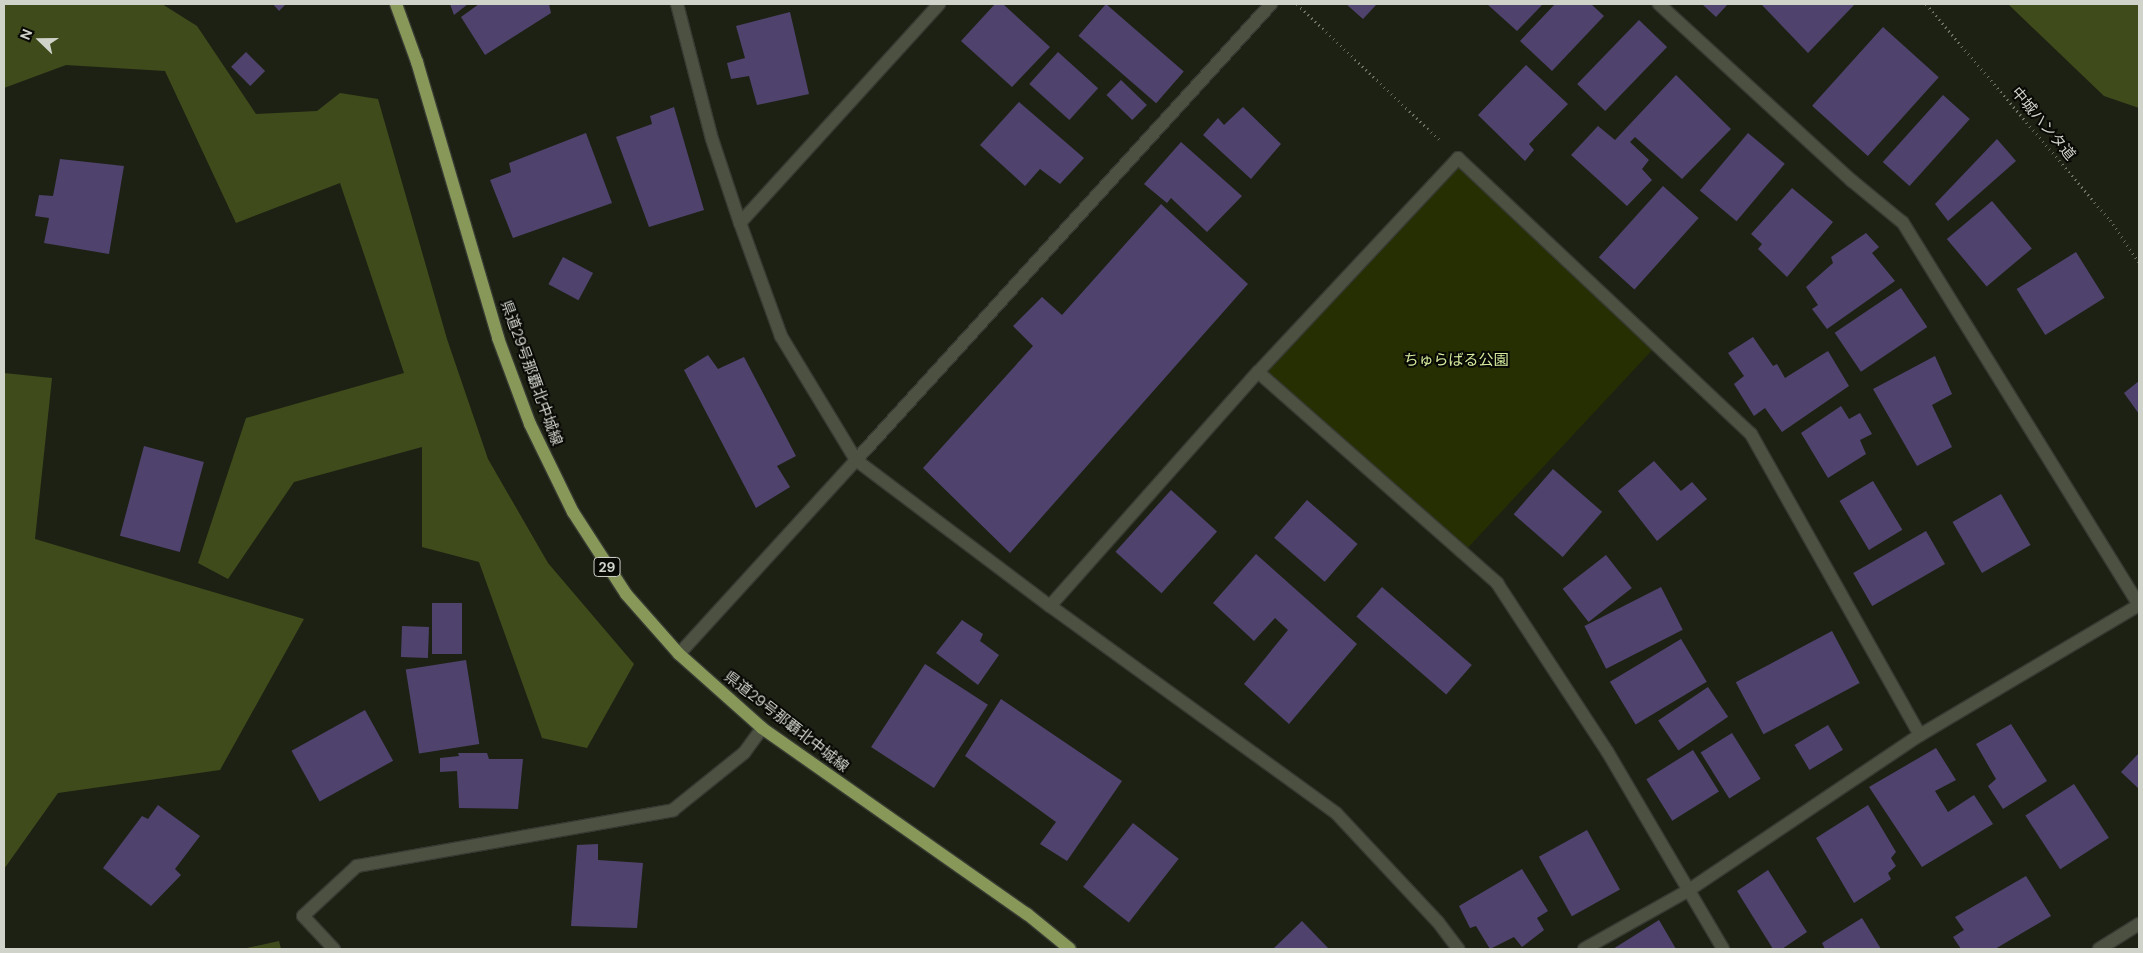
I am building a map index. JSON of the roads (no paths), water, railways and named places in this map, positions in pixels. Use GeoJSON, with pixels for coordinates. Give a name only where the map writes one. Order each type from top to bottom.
{"type":"FeatureCollection","features":[{"type":"Feature","properties":{"kind":"main road","name":"県道29号那覇北中城線"},"geometry":{"type":"LineString","coordinates":[[396,4],[417,62],[498,338],[530,424],[573,512],[599,555],[626,594],[679,654],[727,700],[762,728],[892,822],[1027,914],[1070,949]]}},
{"type":"Feature","properties":{"kind":"street"},"geometry":{"type":"LineString","coordinates":[[677,4],[712,139],[781,336],[856,460],[1050,606],[1336,813],[1438,922],[1458,949]]}},
{"type":"Feature","properties":{"kind":"street"},"geometry":{"type":"LineString","coordinates":[[740,223],[939,4]]}},
{"type":"Feature","properties":{"kind":"street"},"geometry":{"type":"LineString","coordinates":[[679,654],[1271,4]]}},
{"type":"Feature","properties":{"kind":"street"},"geometry":{"type":"LineString","coordinates":[[1584,949],[1689,890],[1920,735],[2139,606],[1902,222],[1852,181],[1659,4]]}},
{"type":"Feature","properties":{"kind":"street"},"geometry":{"type":"LineString","coordinates":[[1050,606],[1258,372],[1458,158],[1751,434],[1920,735]]}},
{"type":"Feature","properties":{"kind":"street"},"geometry":{"type":"LineString","coordinates":[[1258,372],[1497,582],[1607,751],[1723,949]]}},
{"type":"Feature","properties":{"kind":"street"},"geometry":{"type":"LineString","coordinates":[[334,949],[303,916],[357,866],[673,810],[744,753],[762,728]]}},
{"type":"Feature","properties":{"kind":"street"},"geometry":{"type":"LineString","coordinates":[[2099,949],[2139,924]]}},
{"type":"Feature","properties":{"kind":"park label","name":"ちゅらばる公園"},"geometry":{"type":"Point","coordinates":[1456,361]}}]}
